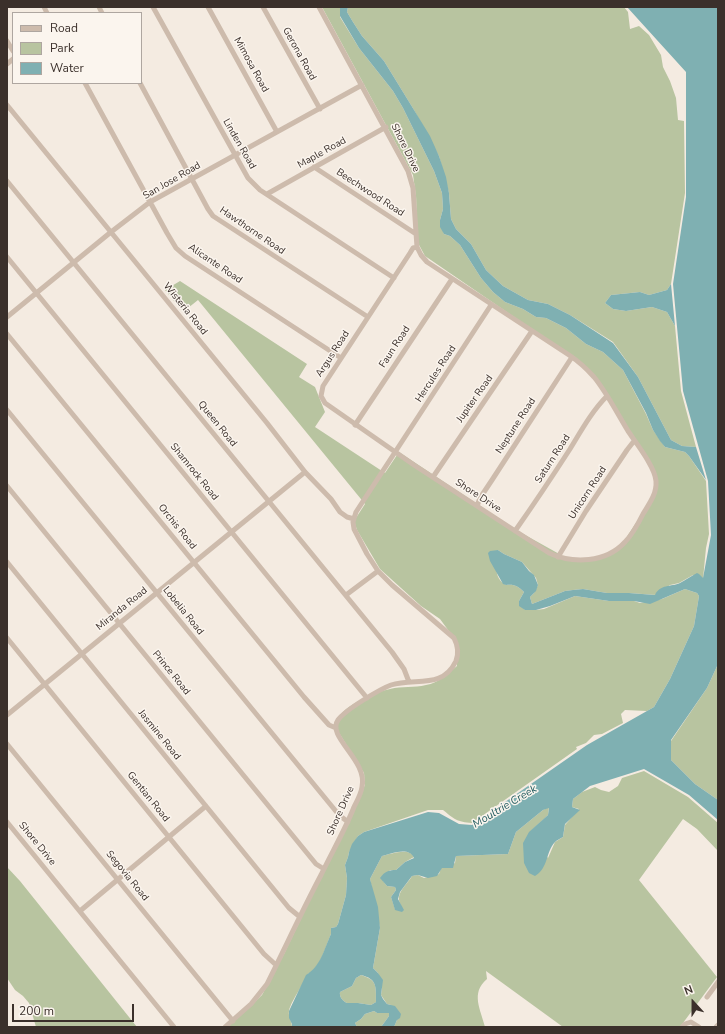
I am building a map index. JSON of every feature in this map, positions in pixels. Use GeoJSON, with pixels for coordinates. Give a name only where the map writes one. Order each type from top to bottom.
{"type":"FeatureCollection","features":[{"type":"Feature","properties":{"kind":"street","name":"Linden Road"},"geometry":{"type":"LineString","coordinates":[[153,7],[248,178],[260,190],[394,278]]}},
{"type":"Feature","properties":{"kind":"street","name":"Mimosa Road"},"geometry":{"type":"LineString","coordinates":[[208,7],[277,132]]}},
{"type":"Feature","properties":{"kind":"street","name":"Gerona Road"},"geometry":{"type":"LineString","coordinates":[[263,7],[320,109]]}},
{"type":"Feature","properties":{"kind":"street","name":"Shore Drive"},"geometry":{"type":"LineString","coordinates":[[319,7],[386,127],[411,179],[417,247],[421,255],[428,262],[452,279],[572,357],[595,378],[654,472],[656,486],[653,497],[624,544],[618,549],[602,557],[581,560],[558,557],[544,550],[395,452]]}},
{"type":"Feature","properties":{"kind":"street","name":"Alicante Road"},"geometry":{"type":"LineString","coordinates":[[86,84],[176,248],[185,256],[341,358]]}},
{"type":"Feature","properties":{"kind":"street","name":"Hawthorne Road"},"geometry":{"type":"LineString","coordinates":[[141,84],[213,216],[368,317]]}},
{"type":"Feature","properties":{"kind":"street","name":"San Jose Road"},"geometry":{"type":"LineString","coordinates":[[7,317],[150,202],[362,85]]}},
{"type":"Feature","properties":{"kind":"street","name":"Wisteria Road"},"geometry":{"type":"LineString","coordinates":[[7,105],[267,423],[305,472],[331,499],[340,512],[347,517],[354,519]]}},
{"type":"Feature","properties":{"kind":"street","name":"Maple Road"},"geometry":{"type":"LineString","coordinates":[[267,194],[386,127]]}},
{"type":"Feature","properties":{"kind":"street","name":"Beechwood Road"},"geometry":{"type":"LineString","coordinates":[[314,168],[416,234]]}},
{"type":"Feature","properties":{"kind":"street","name":"Queen Road"},"geometry":{"type":"LineString","coordinates":[[7,181],[392,652],[404,669],[409,682]]}},
{"type":"Feature","properties":{"kind":"street","name":"Argus Road"},"geometry":{"type":"LineString","coordinates":[[395,452],[324,403],[321,396],[323,386],[341,358],[413,248],[417,247]]}},
{"type":"Feature","properties":{"kind":"street","name":"Shamrock Road"},"geometry":{"type":"LineString","coordinates":[[7,257],[367,698]]}},
{"type":"Feature","properties":{"kind":"street","name":"Faun Road"},"geometry":{"type":"LineString","coordinates":[[355,425],[452,279]]}},
{"type":"Feature","properties":{"kind":"street","name":"Hercules Road"},"geometry":{"type":"LineString","coordinates":[[395,452],[491,305]]}},
{"type":"Feature","properties":{"kind":"street","name":"Jupiter Road"},"geometry":{"type":"LineString","coordinates":[[432,477],[532,331]]}},
{"type":"Feature","properties":{"kind":"street","name":"Orchis Road"},"geometry":{"type":"LineString","coordinates":[[7,334],[326,723],[331,727],[336,728]]}},
{"type":"Feature","properties":{"kind":"street","name":"Neptune Road"},"geometry":{"type":"LineString","coordinates":[[477,506],[480,498],[572,357]]}},
{"type":"Feature","properties":{"kind":"street","name":"Saturn Road"},"geometry":{"type":"LineString","coordinates":[[515,531],[588,420],[607,396]]}},
{"type":"Feature","properties":{"kind":"street","name":"Lobelia Road"},"geometry":{"type":"LineString","coordinates":[[7,410],[339,815],[348,822]]}},
{"type":"Feature","properties":{"kind":"street","name":"Unicorn Road"},"geometry":{"type":"LineString","coordinates":[[558,557],[590,505],[634,441]]}},
{"type":"Feature","properties":{"kind":"street"},"geometry":{"type":"LineString","coordinates":[[336,728],[336,724],[342,716],[378,691],[391,685],[409,682],[429,682],[445,674],[457,659],[458,646],[451,634],[392,585],[378,571],[353,527],[356,512],[395,452]]}},
{"type":"Feature","properties":{"kind":"street","name":"Miranda Road"},"geometry":{"type":"LineString","coordinates":[[7,715],[305,472]]}},
{"type":"Feature","properties":{"kind":"street","name":"Prince Road"},"geometry":{"type":"LineString","coordinates":[[7,486],[316,864],[324,869]]}},
{"type":"Feature","properties":{"kind":"street","name":"Jasmine Road"},"geometry":{"type":"LineString","coordinates":[[7,562],[289,908],[294,914],[300,917]]}},
{"type":"Feature","properties":{"kind":"street"},"geometry":{"type":"LineString","coordinates":[[346,595],[378,571]]}},
{"type":"Feature","properties":{"kind":"street","name":"Gentian Road"},"geometry":{"type":"LineString","coordinates":[[7,638],[264,954],[276,965]]}},
{"type":"Feature","properties":{"kind":"street","name":"Shore Drive"},"geometry":{"type":"LineString","coordinates":[[225,1027],[262,992],[348,822],[362,788],[362,777],[358,763],[338,736],[336,728]]}},
{"type":"Feature","properties":{"kind":"street","name":"Segovia Road"},"geometry":{"type":"LineString","coordinates":[[7,744],[233,1021]]}},
{"type":"Feature","properties":{"kind":"street"},"geometry":{"type":"LineString","coordinates":[[80,911],[206,806]]}},
{"type":"Feature","properties":{"kind":"street","name":"Shore Drive"},"geometry":{"type":"LineString","coordinates":[[7,822],[174,1027]]}},
{"type":"Feature","properties":{"kind":"street"},"geometry":{"type":"LineString","coordinates":[[707,997],[718,982]]}},
{"type":"Feature","properties":{"kind":"street"},"geometry":{"type":"LineString","coordinates":[[682,1027],[691,1022],[699,1027]]}},
{"type":"Feature","properties":{"kind":"green space"},"geometry":{"type":"Polygon","coordinates":[[[322,7],[340,7],[340,17],[359,48],[393,91],[403,108],[434,171],[442,193],[443,209],[440,220],[444,234],[450,236],[460,245],[481,278],[493,292],[505,302],[523,309],[536,317],[546,318],[566,328],[586,344],[603,352],[623,370],[653,430],[665,447],[685,452],[706,481],[709,534],[703,579],[693,575],[679,583],[670,585],[656,595],[607,593],[583,589],[565,591],[532,604],[530,597],[538,585],[536,578],[522,562],[498,550],[496,569],[497,574],[506,585],[516,586],[524,592],[519,601],[525,610],[544,609],[575,596],[609,601],[634,601],[640,603],[662,599],[685,589],[697,593],[699,596],[694,626],[670,679],[654,707],[647,711],[625,710],[621,714],[623,723],[602,734],[594,735],[586,743],[576,747],[577,749],[472,823],[456,820],[443,810],[428,810],[364,832],[358,836],[349,852],[345,865],[347,878],[346,895],[338,924],[336,927],[331,928],[331,934],[319,962],[308,974],[290,1007],[289,1013],[292,1027],[228,1027],[262,995],[284,954],[365,785],[364,773],[336,728],[341,714],[353,704],[384,691],[394,688],[431,684],[443,678],[457,666],[454,638],[440,619],[421,606],[380,569],[357,530],[354,521],[365,504],[198,300],[183,312],[165,290],[180,281],[307,364],[299,377],[315,387],[325,412],[315,427],[385,473],[399,452],[518,531],[570,560],[594,559],[615,551],[624,541],[657,491],[657,479],[593,374],[533,330],[425,256],[418,243],[416,196],[413,175],[322,7]]]}},
{"type":"Feature","properties":{"kind":"green space"},"geometry":{"type":"Polygon","coordinates":[[[348,7],[624,7],[628,12],[630,29],[639,26],[649,35],[661,55],[663,67],[676,98],[678,120],[684,121],[685,193],[671,284],[667,290],[649,295],[640,292],[611,295],[605,303],[613,309],[626,311],[652,307],[667,312],[675,326],[681,391],[696,447],[682,446],[671,440],[638,377],[613,342],[570,315],[548,304],[528,300],[503,286],[486,270],[471,244],[456,229],[451,219],[449,193],[439,156],[414,110],[384,61],[362,36],[353,22],[347,12],[348,7]]]}},
{"type":"Feature","properties":{"kind":"green space"},"geometry":{"type":"Polygon","coordinates":[[[718,664],[718,800],[695,784],[671,760],[671,741],[707,688],[718,664]]]}},
{"type":"Feature","properties":{"kind":"green space"},"geometry":{"type":"Polygon","coordinates":[[[644,771],[688,797],[718,823],[718,851],[697,829],[683,819],[639,880],[717,977],[680,1027],[563,1027],[486,971],[487,979],[482,984],[478,996],[479,1008],[485,1027],[394,1027],[397,1020],[391,1005],[387,1004],[381,995],[382,988],[378,973],[373,968],[380,928],[370,879],[382,856],[408,852],[414,857],[405,862],[396,870],[390,870],[383,881],[387,886],[395,887],[396,890],[391,897],[395,909],[401,905],[399,901],[400,893],[412,876],[418,875],[424,878],[439,874],[441,868],[455,863],[456,856],[508,854],[516,832],[543,810],[549,807],[548,815],[530,832],[548,858],[555,842],[563,837],[565,825],[579,809],[572,807],[573,799],[582,792],[595,787],[609,792],[618,786],[622,778],[644,771]]]}},
{"type":"Feature","properties":{"kind":"green space"},"geometry":{"type":"Polygon","coordinates":[[[7,867],[20,881],[137,1027],[36,1027],[29,1003],[15,990],[7,978],[7,867]]]}},
{"type":"Feature","properties":{"kind":"green space"},"geometry":{"type":"Polygon","coordinates":[[[361,975],[373,981],[375,987],[376,1002],[371,1005],[347,1003],[340,996],[340,992],[352,986],[356,978],[361,975]]]}},
{"type":"Feature","properties":{"kind":"green space"},"geometry":{"type":"Polygon","coordinates":[[[374,1011],[377,1013],[389,1013],[389,1016],[381,1027],[357,1027],[355,1023],[365,1014],[374,1011]]]}},
{"type":"Feature","properties":{"kind":"water"},"geometry":{"type":"Polygon","coordinates":[[[340,7],[348,7],[347,12],[353,22],[362,36],[384,61],[430,136],[446,177],[451,219],[456,229],[471,244],[486,270],[503,286],[528,300],[548,304],[570,315],[613,343],[638,377],[671,440],[682,446],[696,447],[706,480],[685,452],[665,447],[660,441],[623,370],[603,352],[586,344],[566,328],[546,318],[536,317],[523,309],[505,302],[493,292],[481,278],[460,245],[450,236],[444,234],[440,227],[443,209],[442,193],[434,171],[393,91],[359,48],[340,16],[340,7]]]}},
{"type":"Feature","properties":{"kind":"water","name":"Moultrie Creek"},"geometry":{"type":"Polygon","coordinates":[[[627,7],[718,7],[718,664],[707,688],[671,740],[671,760],[695,784],[718,800],[718,820],[689,795],[644,769],[590,786],[573,799],[572,807],[580,810],[565,824],[563,837],[556,841],[552,846],[543,868],[535,876],[529,873],[524,863],[523,843],[529,832],[548,815],[549,808],[543,810],[516,832],[508,854],[456,856],[453,868],[442,868],[437,876],[428,878],[418,875],[412,876],[400,892],[398,899],[404,910],[402,912],[395,910],[391,897],[396,890],[395,887],[387,886],[380,878],[385,872],[396,870],[405,862],[414,858],[412,854],[408,852],[400,852],[382,856],[370,879],[378,907],[380,928],[373,968],[383,980],[381,995],[383,999],[387,1004],[395,1006],[401,1014],[400,1018],[397,1020],[394,1027],[381,1027],[389,1016],[389,1013],[377,1013],[374,1011],[365,1014],[355,1023],[357,1027],[292,1027],[289,1018],[289,1011],[306,975],[315,967],[322,957],[331,934],[331,928],[336,927],[338,924],[346,895],[347,878],[345,865],[352,844],[358,836],[364,832],[428,812],[439,813],[459,824],[472,825],[587,745],[654,707],[670,679],[694,626],[699,596],[697,593],[685,589],[650,604],[634,601],[609,601],[575,596],[536,610],[525,610],[519,606],[519,601],[524,592],[516,586],[503,584],[490,561],[488,553],[490,551],[498,550],[522,562],[534,575],[538,585],[536,591],[530,597],[532,604],[565,591],[583,589],[607,593],[655,595],[657,591],[663,587],[680,583],[697,573],[703,578],[711,535],[708,481],[683,391],[673,284],[686,197],[686,72],[627,7]],[[361,975],[356,978],[352,986],[340,992],[340,996],[343,1000],[347,1003],[371,1005],[376,1002],[376,992],[373,981],[361,975]]]}},
{"type":"Feature","properties":{"kind":"water"},"geometry":{"type":"Polygon","coordinates":[[[671,284],[675,326],[667,312],[652,307],[626,311],[613,309],[605,303],[611,295],[640,292],[649,295],[667,290],[671,284]]]}}]}
